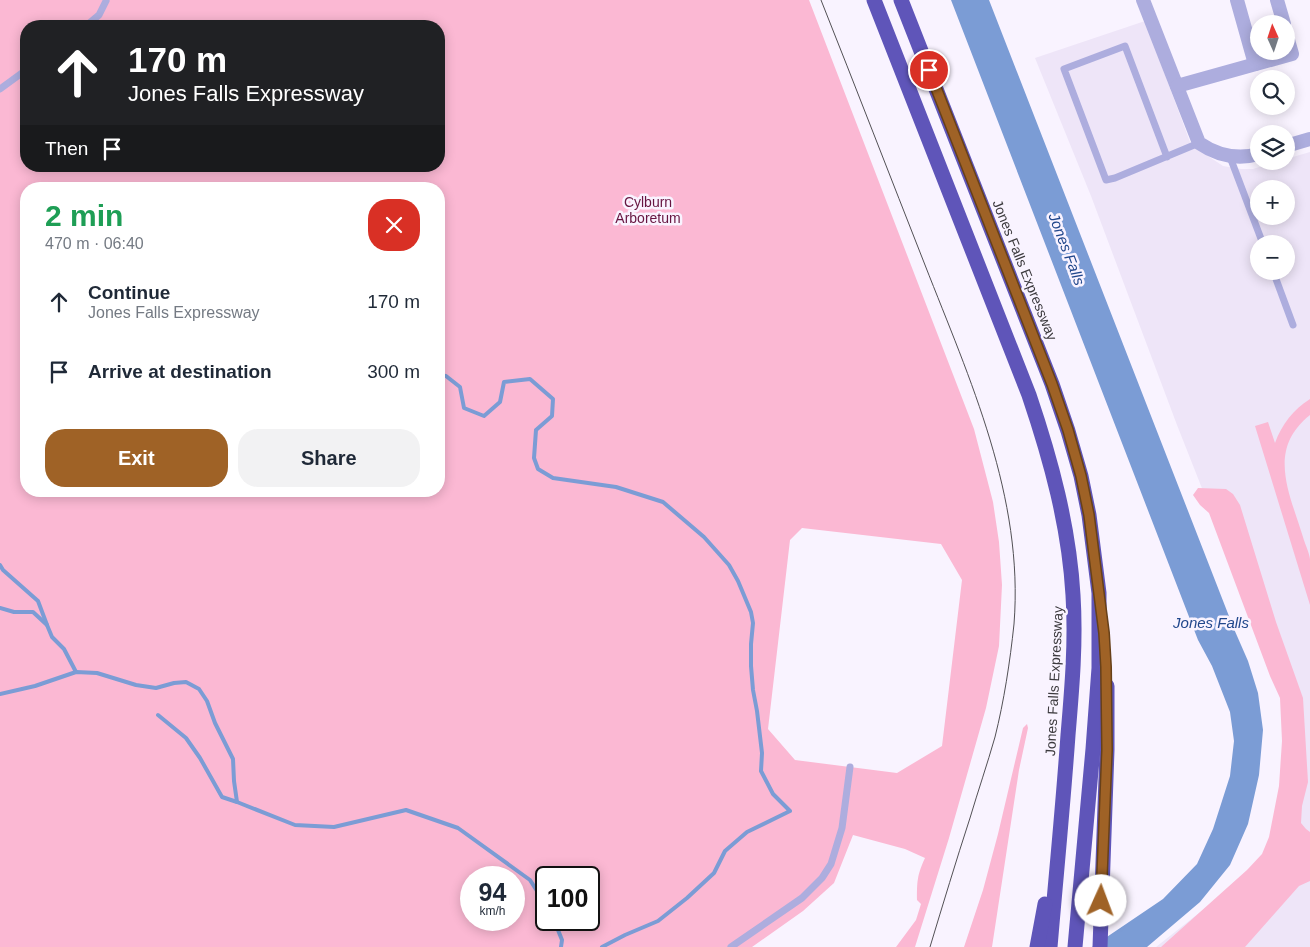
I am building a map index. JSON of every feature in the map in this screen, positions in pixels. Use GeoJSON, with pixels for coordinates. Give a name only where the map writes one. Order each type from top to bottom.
{"type":"FeatureCollection","features":[{"type":"Feature","properties":{"kind":"highway","name":"Jones Falls Expressway"},"geometry":{"type":"LineString","coordinates":[[874,0],[1029,395],[1044,439],[1064,518],[1070,555],[1075,635],[1064,796],[1050,947]]}},
{"type":"Feature","properties":{"kind":"highway","name":"Jones Falls Expressway"},"geometry":{"type":"LineString","coordinates":[[901,0],[1052,384],[1081,476],[1089,515],[1098,593],[1099,668],[1076,940]]}},
{"type":"Feature","properties":{"kind":"highway"},"geometry":{"type":"LineString","coordinates":[[1098,593],[1104,633],[1106,667],[1107,750],[1100,947]]}},
{"type":"Feature","properties":{"kind":"highway"},"geometry":{"type":"LineString","coordinates":[[1037,947],[1064,796]]}},
{"type":"Feature","properties":{"kind":"street"},"geometry":{"type":"LineString","coordinates":[[1143,0],[1199,143],[1212,151],[1230,157],[1250,156]]}},
{"type":"Feature","properties":{"kind":"street"},"geometry":{"type":"LineString","coordinates":[[1237,0],[1255,64]]}},
{"type":"Feature","properties":{"kind":"street"},"geometry":{"type":"LineString","coordinates":[[1277,0],[1281,15]]}},
{"type":"Feature","properties":{"kind":"street"},"geometry":{"type":"LineString","coordinates":[[1177,86],[1270,60]]}},
{"type":"Feature","properties":{"kind":"street"},"geometry":{"type":"LineString","coordinates":[[1295,143],[1310,139]]}},
{"type":"Feature","properties":{"kind":"lane"},"geometry":{"type":"LineString","coordinates":[[93,20],[99,15],[105,0]]}},
{"type":"Feature","properties":{"kind":"lane"},"geometry":{"type":"LineString","coordinates":[[1167,156],[1125,46],[1064,69],[1106,180],[1114,178],[1199,143]]}},
{"type":"Feature","properties":{"kind":"lane"},"geometry":{"type":"LineString","coordinates":[[0,88],[20,74]]}},
{"type":"Feature","properties":{"kind":"lane"},"geometry":{"type":"LineString","coordinates":[[1230,157],[1260,235]]}},
{"type":"Feature","properties":{"kind":"lane"},"geometry":{"type":"LineString","coordinates":[[1276,280],[1293,325]]}},
{"type":"Feature","properties":{"kind":"lane"},"geometry":{"type":"LineString","coordinates":[[731,947],[802,898],[822,878],[831,864],[842,828],[850,767]]}},
{"type":"Feature","properties":{"kind":"shaded area"},"geometry":{"type":"Polygon","coordinates":[[[1145,21],[1190,142],[1205,154],[1223,166],[1250,170],[1295,170],[1295,156],[1310,152],[1310,947],[1156,947],[1280,849],[1284,696],[1177,425],[1091,196],[1035,58],[1145,21]]]}},
{"type":"Feature","properties":{"kind":"green space","name":"Cylburn Arboretum"},"geometry":{"type":"Polygon","coordinates":[[[0,0],[809,0],[974,429],[993,502],[999,542],[1002,585],[999,646],[986,708],[949,838],[915,947],[896,947],[916,920],[921,904],[917,900],[918,879],[925,858],[905,849],[853,835],[834,883],[803,911],[752,947],[0,947],[0,0]],[[802,528],[790,540],[768,729],[795,760],[897,773],[942,746],[962,580],[941,544],[802,528]]]}},
{"type":"Feature","properties":{"kind":"green space"},"geometry":{"type":"Polygon","coordinates":[[[1310,399],[1310,415],[1297,429],[1289,443],[1285,458],[1285,473],[1292,505],[1310,559],[1310,605],[1255,426],[1268,422],[1275,443],[1289,418],[1310,399]]]}},
{"type":"Feature","properties":{"kind":"green space"},"geometry":{"type":"Polygon","coordinates":[[[1198,488],[1226,489],[1233,494],[1240,505],[1276,622],[1303,698],[1308,782],[1302,806],[1301,823],[1310,832],[1310,881],[1299,886],[1245,947],[1161,947],[1247,870],[1262,854],[1269,837],[1279,786],[1282,741],[1280,698],[1209,513],[1193,495],[1198,488]]]}},
{"type":"Feature","properties":{"kind":"green space"},"geometry":{"type":"Polygon","coordinates":[[[1027,724],[1028,728],[1019,770],[992,947],[964,947],[983,890],[1023,728],[1027,724]]]}},
{"type":"Feature","properties":{"kind":"water","name":"Jones Falls"},"geometry":{"type":"Polygon","coordinates":[[[951,0],[989,0],[1248,661],[1258,693],[1263,730],[1259,775],[1248,824],[1230,865],[1200,902],[1147,947],[1092,947],[1163,899],[1197,864],[1213,829],[1230,776],[1234,741],[1230,712],[1212,666],[1198,640],[951,0]]]}},
{"type":"Feature","properties":{"kind":"waterway"},"geometry":{"type":"LineString","coordinates":[[445,376],[460,387],[464,408],[484,416],[500,402],[504,382],[530,379],[553,399],[552,416],[536,430],[534,458],[538,469],[553,478],[616,487],[663,502],[704,537],[729,565],[751,612],[753,623],[751,666],[762,753],[761,771],[773,794],[790,811],[747,832],[725,851],[714,873],[658,921],[602,947]]}},
{"type":"Feature","properties":{"kind":"waterway"},"geometry":{"type":"LineString","coordinates":[[0,565],[3,570],[38,601],[47,625]]}},
{"type":"Feature","properties":{"kind":"waterway"},"geometry":{"type":"LineString","coordinates":[[0,608],[14,612],[33,612],[47,625],[52,637],[64,649],[76,672]]}},
{"type":"Feature","properties":{"kind":"waterway"},"geometry":{"type":"LineString","coordinates":[[0,694],[35,686],[76,672],[97,673],[136,685],[156,688],[186,682],[199,689],[207,701],[215,723],[233,759],[237,802],[295,825],[334,827],[406,810],[458,828],[530,880],[535,888]]}},
{"type":"Feature","properties":{"kind":"waterway"},"geometry":{"type":"LineString","coordinates":[[158,715],[186,738],[200,758],[222,797],[237,802]]}},
{"type":"Feature","properties":{"kind":"waterway"},"geometry":{"type":"LineString","coordinates":[[558,931],[562,940],[561,947]]}},
{"type":"Feature","properties":{"kind":"tram line"},"geometry":{"type":"LineString","coordinates":[[821,0],[976,396],[1002,485],[1011,530],[1015,577],[1014,624],[1009,667],[1001,709],[995,737],[930,947]]}},
{"type":"Feature","properties":{"kind":"route"},"geometry":{"type":"LineString","coordinates":[[929,70],[1052,384],[1081,476],[1094,553],[1104,633],[1106,667],[1107,750],[1101,901]]}}]}
